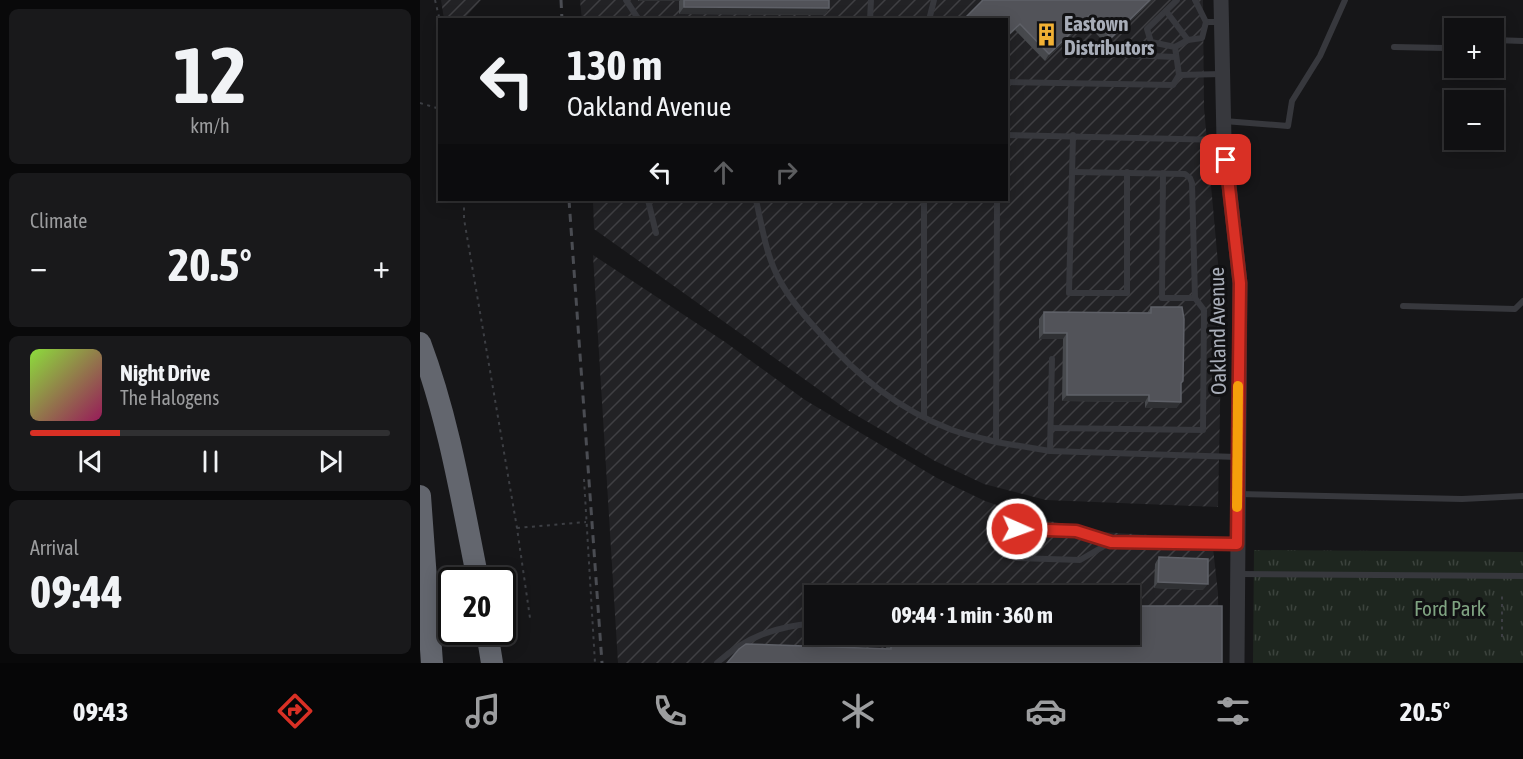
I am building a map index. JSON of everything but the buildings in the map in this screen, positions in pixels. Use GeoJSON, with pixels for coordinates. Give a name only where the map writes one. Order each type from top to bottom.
{"type":"FeatureCollection","features":[{"type":"Feature","properties":{"kind":"highway"},"geometry":{"type":"LineString","coordinates":[[420,343],[435,383],[463,501],[476,567]]}},
{"type":"Feature","properties":{"kind":"highway"},"geometry":{"type":"LineString","coordinates":[[420,496],[432,663]]}},
{"type":"Feature","properties":{"kind":"highway"},"geometry":{"type":"LineString","coordinates":[[489,645],[492,663]]}},
{"type":"Feature","properties":{"kind":"street","name":"Oakland Avenue"},"geometry":{"type":"LineString","coordinates":[[1221,0],[1213,22],[1222,74],[1224,140],[1240,283],[1237,663]]}},
{"type":"Feature","properties":{"kind":"lane"},"geometry":{"type":"LineString","coordinates":[[626,0],[638,18]]}},
{"type":"Feature","properties":{"kind":"lane"},"geometry":{"type":"LineString","coordinates":[[870,18],[871,0]]}},
{"type":"Feature","properties":{"kind":"lane"},"geometry":{"type":"LineString","coordinates":[[930,18],[934,0]]}},
{"type":"Feature","properties":{"kind":"lane"},"geometry":{"type":"LineString","coordinates":[[1177,0],[1147,29],[1151,42],[1175,47],[1188,39],[1202,38],[1213,22],[1195,0]]}},
{"type":"Feature","properties":{"kind":"lane"},"geometry":{"type":"LineString","coordinates":[[1223,121],[1288,126],[1292,100],[1320,56],[1345,0]]}},
{"type":"Feature","properties":{"kind":"lane"},"geometry":{"type":"LineString","coordinates":[[1166,11],[1188,39]]}},
{"type":"Feature","properties":{"kind":"lane"},"geometry":{"type":"LineString","coordinates":[[1504,40],[1523,41]]}},
{"type":"Feature","properties":{"kind":"lane"},"geometry":{"type":"LineString","coordinates":[[1008,82],[1173,85],[1179,75],[1175,47]]}},
{"type":"Feature","properties":{"kind":"lane"},"geometry":{"type":"LineString","coordinates":[[1394,47],[1444,48]]}},
{"type":"Feature","properties":{"kind":"lane"},"geometry":{"type":"LineString","coordinates":[[1074,53],[1176,57]]}},
{"type":"Feature","properties":{"kind":"lane"},"geometry":{"type":"LineString","coordinates":[[1179,75],[1222,74]]}},
{"type":"Feature","properties":{"kind":"lane"},"geometry":{"type":"LineString","coordinates":[[1008,135],[1224,140]]}},
{"type":"Feature","properties":{"kind":"lane"},"geometry":{"type":"LineString","coordinates":[[1073,135],[1069,293],[1127,293],[1127,172]]}},
{"type":"Feature","properties":{"kind":"lane"},"geometry":{"type":"LineString","coordinates":[[1051,428],[1203,430],[1204,310],[1195,298],[1190,178],[1185,174],[1072,171]]}},
{"type":"Feature","properties":{"kind":"lane"},"geometry":{"type":"LineString","coordinates":[[1163,173],[1162,298],[1195,298]]}},
{"type":"Feature","properties":{"kind":"lane"},"geometry":{"type":"LineString","coordinates":[[648,201],[656,233]]}},
{"type":"Feature","properties":{"kind":"lane"},"geometry":{"type":"LineString","coordinates":[[756,201],[764,239],[778,278],[805,316],[836,351],[876,388],[924,417],[953,430],[996,442],[1050,451],[1238,457]]}},
{"type":"Feature","properties":{"kind":"lane"},"geometry":{"type":"LineString","coordinates":[[924,201],[924,417]]}},
{"type":"Feature","properties":{"kind":"lane"},"geometry":{"type":"LineString","coordinates":[[996,442],[997,201]]}},
{"type":"Feature","properties":{"kind":"lane"},"geometry":{"type":"LineString","coordinates":[[1403,306],[1515,309],[1523,301]]}},
{"type":"Feature","properties":{"kind":"lane"},"geometry":{"type":"LineString","coordinates":[[1050,451],[1052,359]]}},
{"type":"Feature","properties":{"kind":"lane"},"geometry":{"type":"LineString","coordinates":[[1237,494],[1462,499],[1523,496]]}},
{"type":"Feature","properties":{"kind":"lane"},"geometry":{"type":"LineString","coordinates":[[1111,542],[1080,560],[1015,558],[1017,529],[1076,531],[1111,542],[1237,544]]}},
{"type":"Feature","properties":{"kind":"lane"},"geometry":{"type":"LineString","coordinates":[[1237,574],[1523,576]]}},
{"type":"Feature","properties":{"kind":"lane"},"geometry":{"type":"LineString","coordinates":[[717,663],[735,648],[770,630],[804,625]]}},
{"type":"Feature","properties":{"kind":"path"},"geometry":{"type":"LineString","coordinates":[[435,0],[439,18]]}},
{"type":"Feature","properties":{"kind":"path"},"geometry":{"type":"LineString","coordinates":[[420,103],[438,108]]}},
{"type":"Feature","properties":{"kind":"path"},"geometry":{"type":"LineString","coordinates":[[464,201],[464,219],[517,528],[530,618]]}},
{"type":"Feature","properties":{"kind":"path"},"geometry":{"type":"LineString","coordinates":[[584,479],[595,663]]}},
{"type":"Feature","properties":{"kind":"path"},"geometry":{"type":"LineString","coordinates":[[517,528],[586,522]]}},
{"type":"Feature","properties":{"kind":"path"},"geometry":{"type":"LineString","coordinates":[[1502,594],[1502,637]]}},
{"type":"Feature","properties":{"kind":"shaded area"},"geometry":{"type":"Polygon","coordinates":[[[441,0],[481,0],[465,18],[444,18],[441,0]]]}},
{"type":"Feature","properties":{"kind":"shaded area"},"geometry":{"type":"Polygon","coordinates":[[[580,0],[1203,0],[1204,108],[1222,307],[1218,507],[1046,500],[984,484],[935,461],[849,411],[594,229],[593,201],[1008,201],[1008,18],[582,18],[580,0]]]}},
{"type":"Feature","properties":{"kind":"shaded area"},"geometry":{"type":"Polygon","coordinates":[[[593,255],[725,342],[805,400],[937,478],[985,501],[1035,518],[1102,532],[1212,539],[1218,593],[1219,663],[618,663],[593,255]]]}},
{"type":"Feature","properties":{"kind":"green space","name":"Ford Park"},"geometry":{"type":"Polygon","coordinates":[[[1254,550],[1523,552],[1523,663],[1253,663],[1254,550]]]}},
{"type":"Feature","properties":{"kind":"railway"},"geometry":{"type":"LineString","coordinates":[[561,0],[562,18]]}},
{"type":"Feature","properties":{"kind":"railway"},"geometry":{"type":"LineString","coordinates":[[569,201],[602,663]]}},
{"type":"Feature","properties":{"kind":"slow traffic"},"geometry":{"type":"LineString","coordinates":[[1237,507],[1238,386]]}},
{"type":"Feature","properties":{"kind":"place","name":"Eastown Distributors"},"geometry":{"type":"Point","coordinates":[1046,35]}},
{"type":"Feature","properties":{"kind":"route"},"geometry":{"type":"LineString","coordinates":[[1017,529],[1076,531],[1111,542],[1237,544],[1240,283],[1226,160]]}}]}
